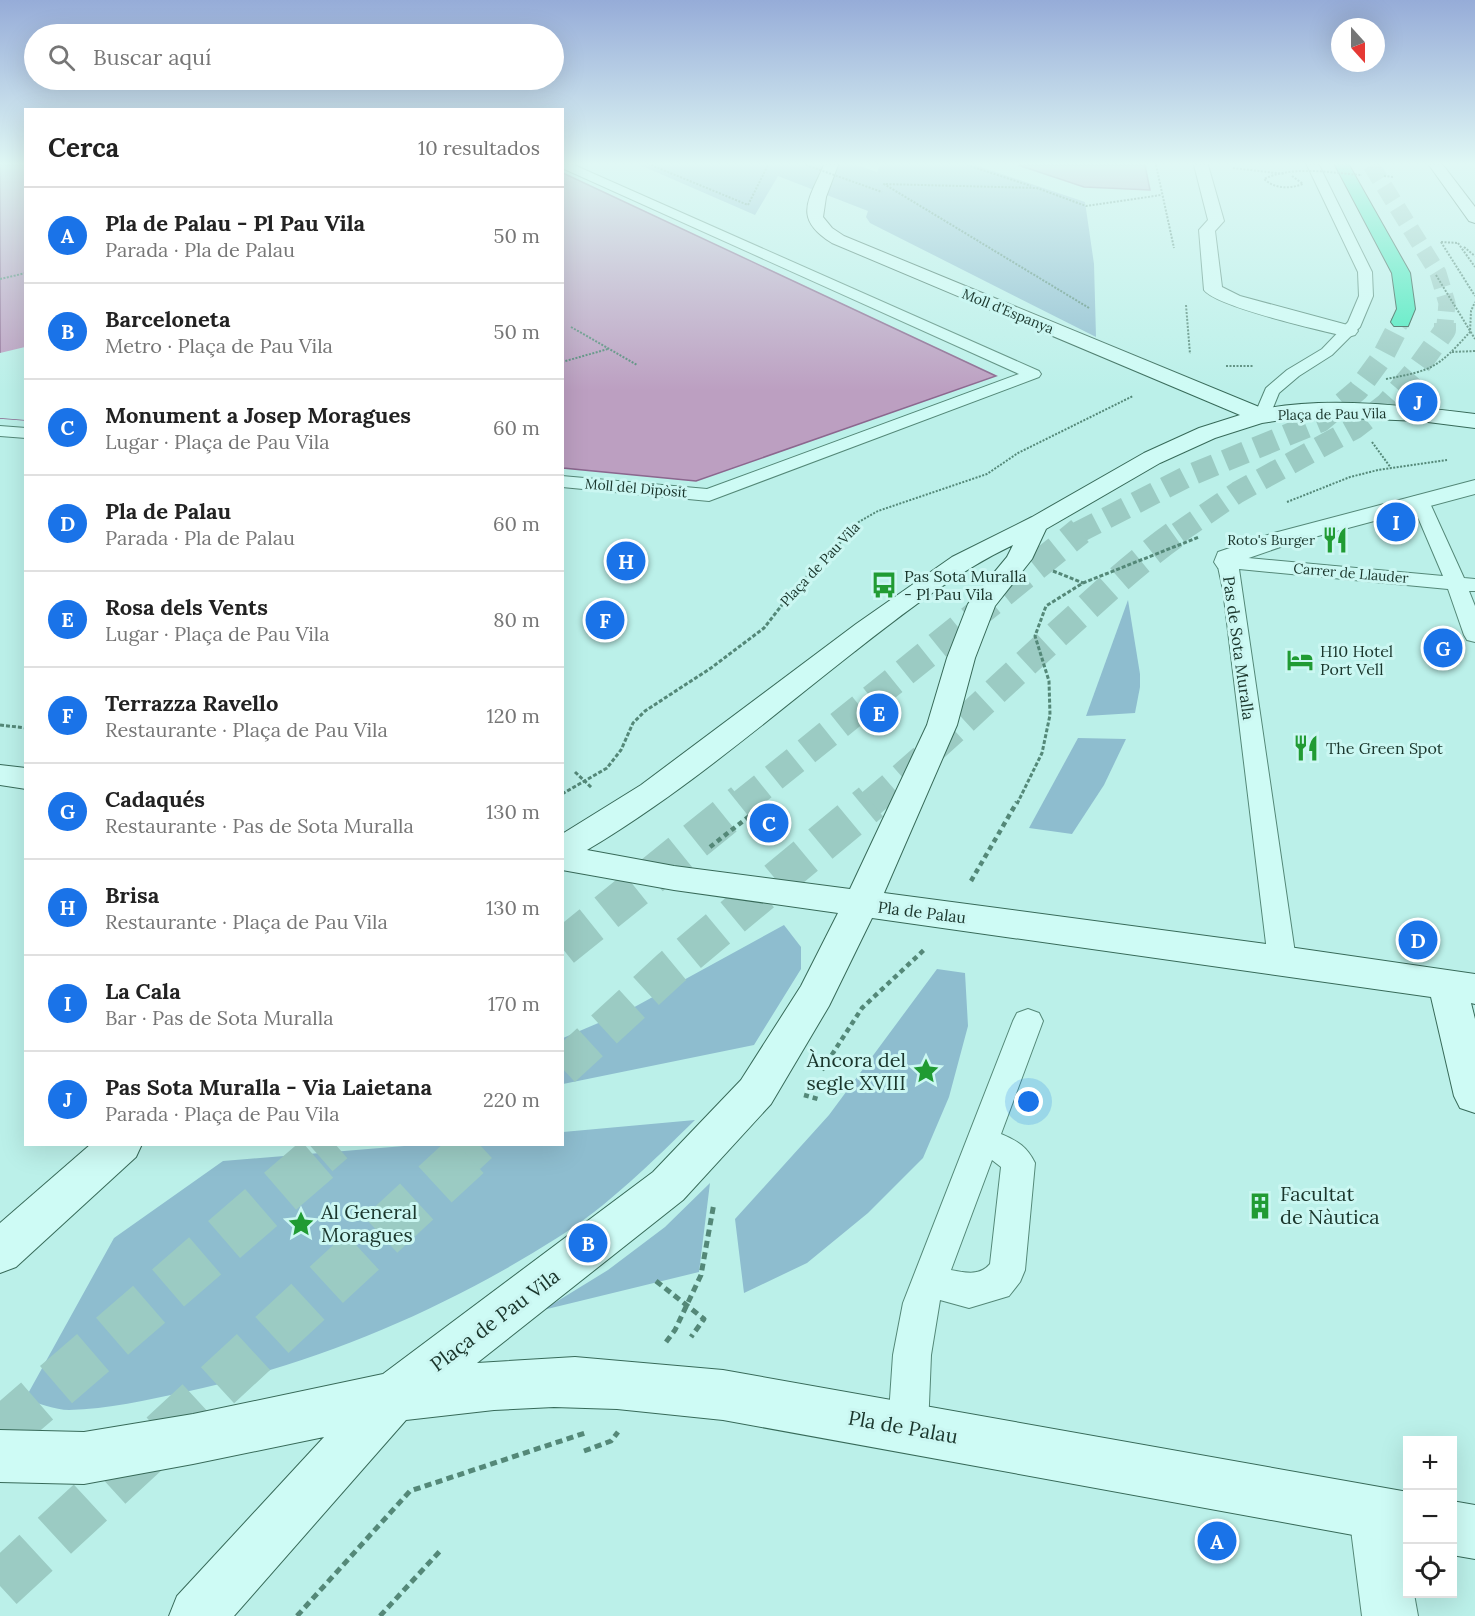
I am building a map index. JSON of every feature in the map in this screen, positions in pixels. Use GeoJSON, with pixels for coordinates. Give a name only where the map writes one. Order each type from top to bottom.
{"type":"FeatureCollection","features":[{"type":"Feature","properties":{"kind":"highway"},"geometry":{"type":"LineString","coordinates":[[1383,240],[1401,273],[1406,309],[1401,321]]}},
{"type":"Feature","properties":{"kind":"street","name":"Moll d'Espanya"},"geometry":{"type":"LineString","coordinates":[[841,240],[1262,416]]}},
{"type":"Feature","properties":{"kind":"street"},"geometry":{"type":"LineString","coordinates":[[1208,240],[1213,290],[1233,300],[1348,331]]}},
{"type":"Feature","properties":{"kind":"street"},"geometry":{"type":"LineString","coordinates":[[1161,454],[1191,422],[1196,411],[1195,402],[1178,382]]}},
{"type":"Feature","properties":{"kind":"street","name":"Plaça de Pau Vila"},"geometry":{"type":"LineString","coordinates":[[564,849],[640,803],[910,597],[980,552],[1035,526],[1161,454],[1187,442],[1262,416],[1308,411],[1371,411],[1475,421]]}},
{"type":"Feature","properties":{"kind":"street","name":"Pas de Sota Muralla"},"geometry":{"type":"LineString","coordinates":[[1227,562],[1227,557],[1283,538],[1475,487]]}},
{"type":"Feature","properties":{"kind":"street","name":"Plaça de Pau Vila"},"geometry":{"type":"LineString","coordinates":[[0,1456],[84,1458],[193,1439],[394,1397],[668,1186],[756,1092],[815,995],[861,904],[942,725],[961,658],[982,604],[1019,559],[1035,526]]}},
{"type":"Feature","properties":{"kind":"street"},"geometry":{"type":"LineString","coordinates":[[0,776],[24,779]]}},
{"type":"Feature","properties":{"kind":"street"},"geometry":{"type":"LineString","coordinates":[[564,858],[674,878],[861,904]]}},
{"type":"Feature","properties":{"kind":"street","name":"Pla de Palau"},"geometry":{"type":"LineString","coordinates":[[861,904],[1282,960],[1461,987],[1475,1096]]}},
{"type":"Feature","properties":{"kind":"street"},"geometry":{"type":"LineString","coordinates":[[0,1252],[119,1146]]}},
{"type":"Feature","properties":{"kind":"street","name":"Pla de Palau"},"geometry":{"type":"LineString","coordinates":[[394,1397],[555,1382],[631,1385],[723,1395],[1391,1517]]}},
{"type":"Feature","properties":{"kind":"street"},"geometry":{"type":"LineString","coordinates":[[197,1616],[394,1397]]}},
{"type":"Feature","properties":{"kind":"street"},"geometry":{"type":"LineString","coordinates":[[1390,1616],[1391,1517]]}},
{"type":"Feature","properties":{"kind":"street"},"geometry":{"type":"LineString","coordinates":[[1457,1529],[1475,1532]]}},
{"type":"Feature","properties":{"kind":"lane","name":"Moll del Dipòsit"},"geometry":{"type":"LineString","coordinates":[[564,482],[709,495],[1033,374],[734,240]]}},
{"type":"Feature","properties":{"kind":"lane"},"geometry":{"type":"LineString","coordinates":[[1262,416],[1272,391],[1293,373],[1327,352],[1354,324],[1366,296],[1365,272],[1350,240]]}},
{"type":"Feature","properties":{"kind":"lane"},"geometry":{"type":"LineString","coordinates":[[0,431],[24,434]]}},
{"type":"Feature","properties":{"kind":"lane"},"geometry":{"type":"LineString","coordinates":[[1420,501],[1465,584],[1475,635]]}},
{"type":"Feature","properties":{"kind":"lane","name":"Carrer de Llauder"},"geometry":{"type":"LineString","coordinates":[[1227,562],[1465,584]]}},
{"type":"Feature","properties":{"kind":"lane","name":"Pas de Sota Muralla"},"geometry":{"type":"LineString","coordinates":[[1227,562],[1233,590],[1282,960]]}},
{"type":"Feature","properties":{"kind":"lane"},"geometry":{"type":"LineString","coordinates":[[908,1428],[912,1355],[921,1304],[1028,1021]]}},
{"type":"Feature","properties":{"kind":"lane"},"geometry":{"type":"LineString","coordinates":[[930,1281],[969,1291],[996,1284],[1007,1269],[1018,1163],[1008,1152],[982,1141]]}},
{"type":"Feature","properties":{"kind":"path"},"geometry":{"type":"LineString","coordinates":[[977,240],[1094,311]]}},
{"type":"Feature","properties":{"kind":"path"},"geometry":{"type":"LineString","coordinates":[[1475,256],[1458,242],[1442,242],[1475,296]]}},
{"type":"Feature","properties":{"kind":"path"},"geometry":{"type":"LineString","coordinates":[[1458,242],[1475,267]]}},
{"type":"Feature","properties":{"kind":"path"},"geometry":{"type":"LineString","coordinates":[[0,279],[24,273]]}},
{"type":"Feature","properties":{"kind":"path"},"geometry":{"type":"LineString","coordinates":[[1475,302],[1471,310],[1470,332],[1475,339]]}},
{"type":"Feature","properties":{"kind":"path"},"geometry":{"type":"LineString","coordinates":[[571,327],[637,365]]}},
{"type":"Feature","properties":{"kind":"path"},"geometry":{"type":"LineString","coordinates":[[1432,368],[1452,352],[1470,332]]}},
{"type":"Feature","properties":{"kind":"path"},"geometry":{"type":"LineString","coordinates":[[564,361],[609,348]]}},
{"type":"Feature","properties":{"kind":"path"},"geometry":{"type":"LineString","coordinates":[[1452,352],[1475,351]]}},
{"type":"Feature","properties":{"kind":"path"},"geometry":{"type":"LineString","coordinates":[[1221,366],[1255,366]]}},
{"type":"Feature","properties":{"kind":"path","name":"Plaça de Pau Vila"},"geometry":{"type":"LineString","coordinates":[[564,793],[600,773],[615,760],[627,733],[645,711],[711,668],[764,628],[796,587],[825,560],[857,522],[878,511],[987,474],[1018,453],[1139,393]]}},
{"type":"Feature","properties":{"kind":"path","name":"Plaça de Pau Vila"},"geometry":{"type":"LineString","coordinates":[[1366,435],[1391,468]]}},
{"type":"Feature","properties":{"kind":"path"},"geometry":{"type":"LineString","coordinates":[[1286,502],[1350,477],[1391,468],[1455,459]]}},
{"type":"Feature","properties":{"kind":"path"},"geometry":{"type":"LineString","coordinates":[[968,886],[1006,825],[1042,753],[1050,715],[1049,681],[1035,636],[1046,606],[1083,583],[1203,536]]}},
{"type":"Feature","properties":{"kind":"path"},"geometry":{"type":"LineString","coordinates":[[1050,569],[1083,583]]}},
{"type":"Feature","properties":{"kind":"path"},"geometry":{"type":"LineString","coordinates":[[0,725],[24,728]]}},
{"type":"Feature","properties":{"kind":"path"},"geometry":{"type":"LineString","coordinates":[[708,849],[766,803]]}},
{"type":"Feature","properties":{"kind":"path"},"geometry":{"type":"LineString","coordinates":[[675,1330],[701,1275]]}},
{"type":"Feature","properties":{"kind":"path"},"geometry":{"type":"LineString","coordinates":[[656,1281],[704,1319],[691,1337]]}},
{"type":"Feature","properties":{"kind":"path"},"geometry":{"type":"LineString","coordinates":[[584,1450],[611,1441],[626,1422]]}},
{"type":"Feature","properties":{"kind":"path"},"geometry":{"type":"LineString","coordinates":[[297,1616],[410,1491],[589,1432]]}},
{"type":"Feature","properties":{"kind":"path"},"geometry":{"type":"LineString","coordinates":[[380,1616],[440,1551]]}},
{"type":"Feature","properties":{"kind":"shaded area"},"geometry":{"type":"Polygon","coordinates":[[[0,240],[24,240],[24,420],[0,418],[0,240]]]}},
{"type":"Feature","properties":{"kind":"shaded area"},"geometry":{"type":"Polygon","coordinates":[[[564,240],[707,240],[996,376],[696,481],[564,468],[564,240]]]}},
{"type":"Feature","properties":{"kind":"shaded area"},"geometry":{"type":"Polygon","coordinates":[[[905,240],[1091,240],[1094,264],[1096,337],[905,240]]]}},
{"type":"Feature","properties":{"kind":"shaded area"},"geometry":{"type":"Polygon","coordinates":[[[1128,600],[1140,674],[1135,713],[1086,716],[1128,600]]]}},
{"type":"Feature","properties":{"kind":"shaded area"},"geometry":{"type":"Polygon","coordinates":[[[1078,738],[1126,739],[1104,785],[1072,834],[1029,828],[1078,738]]]}},
{"type":"Feature","properties":{"kind":"shaded area"},"geometry":{"type":"Polygon","coordinates":[[[784,925],[801,947],[801,969],[754,1045],[564,1084],[564,1038],[629,1010],[784,925]]]}},
{"type":"Feature","properties":{"kind":"shaded area"},"geometry":{"type":"Polygon","coordinates":[[[937,969],[965,973],[968,1026],[949,1097],[923,1158],[868,1213],[807,1263],[744,1293],[735,1219],[829,1115],[937,969]]]}},
{"type":"Feature","properties":{"kind":"shaded area"},"geometry":{"type":"Polygon","coordinates":[[[695,1120],[629,1183],[576,1226],[470,1288],[378,1332],[282,1366],[234,1380],[142,1401],[98,1408],[64,1410],[25,1399],[114,1238],[223,1161],[404,1146],[564,1146],[564,1132],[695,1120]]]}},
{"type":"Feature","properties":{"kind":"shaded area"},"geometry":{"type":"Polygon","coordinates":[[[710,1183],[699,1272],[543,1310],[608,1270],[665,1227],[710,1183]]]}},
{"type":"Feature","properties":{"kind":"pier"},"geometry":{"type":"Polygon","coordinates":[[[24,347],[24,420],[0,418],[0,353],[24,347]]]}},
{"type":"Feature","properties":{"kind":"tunnel"},"geometry":{"type":"LineString","coordinates":[[1418,240],[1438,273],[1447,303],[1445,325]]}},
{"type":"Feature","properties":{"kind":"tunnel"},"geometry":{"type":"LineString","coordinates":[[1078,532],[1188,476],[1321,421],[1358,390],[1383,356],[1400,323]]}},
{"type":"Feature","properties":{"kind":"tunnel"},"geometry":{"type":"LineString","coordinates":[[1178,533],[1238,492],[1355,428],[1386,404],[1420,365],[1445,330],[1445,325]]}},
{"type":"Feature","properties":{"kind":"tunnel"},"geometry":{"type":"LineString","coordinates":[[870,804],[1117,581],[1180,531]]}},
{"type":"Feature","properties":{"kind":"tunnel"},"geometry":{"type":"LineString","coordinates":[[741,804],[1078,532]]}},
{"type":"Feature","properties":{"kind":"tunnel"},"geometry":{"type":"LineString","coordinates":[[564,946],[743,802]]}},
{"type":"Feature","properties":{"kind":"tunnel"},"geometry":{"type":"LineString","coordinates":[[564,1066],[671,968],[871,802]]}},
{"type":"Feature","properties":{"kind":"tunnel"},"geometry":{"type":"LineString","coordinates":[[320,1157],[333,1146]]}},
{"type":"Feature","properties":{"kind":"tunnel"},"geometry":{"type":"LineString","coordinates":[[465,1157],[477,1146]]}},
{"type":"Feature","properties":{"kind":"tunnel"},"geometry":{"type":"LineString","coordinates":[[0,1433],[322,1155]]}},
{"type":"Feature","properties":{"kind":"tunnel"},"geometry":{"type":"LineString","coordinates":[[0,1586],[467,1155]]}},
{"type":"Feature","properties":{"kind":"place","name":"Pas Sota Muralla - Via Laietana"},"geometry":{"type":"Point","coordinates":[1418,402]}},
{"type":"Feature","properties":{"kind":"place","name":"La Cala"},"geometry":{"type":"Point","coordinates":[1396,522]}},
{"type":"Feature","properties":{"kind":"place","name":"Roto's Burger"},"geometry":{"type":"Point","coordinates":[1335,540]}},
{"type":"Feature","properties":{"kind":"place","name":"Brisa"},"geometry":{"type":"Point","coordinates":[626,561]}},
{"type":"Feature","properties":{"kind":"place","name":"Pas Sota Muralla - Pl Pau Vila"},"geometry":{"type":"Point","coordinates":[884,585]}},
{"type":"Feature","properties":{"kind":"place","name":"Terrazza Ravello"},"geometry":{"type":"Point","coordinates":[605,620]}},
{"type":"Feature","properties":{"kind":"place","name":"Cadaqués"},"geometry":{"type":"Point","coordinates":[1443,648]}},
{"type":"Feature","properties":{"kind":"place","name":"H10 Hotel Port Vell"},"geometry":{"type":"Point","coordinates":[1300,660]}},
{"type":"Feature","properties":{"kind":"place","name":"Rosa dels Vents"},"geometry":{"type":"Point","coordinates":[879,713]}},
{"type":"Feature","properties":{"kind":"place","name":"The Green Spot"},"geometry":{"type":"Point","coordinates":[1306,748]}},
{"type":"Feature","properties":{"kind":"place","name":"Monument a Josep Moragues"},"geometry":{"type":"Point","coordinates":[769,823]}},
{"type":"Feature","properties":{"kind":"place","name":"Pla de Palau"},"geometry":{"type":"Point","coordinates":[1418,940]}},
{"type":"Feature","properties":{"kind":"place","name":"Àncora del segle XVIII"},"geometry":{"type":"Point","coordinates":[926,1071]}},
{"type":"Feature","properties":{"kind":"place","name":"Facultat de Nàutica"},"geometry":{"type":"Point","coordinates":[1260,1206]}},
{"type":"Feature","properties":{"kind":"place","name":"Al General Moragues"},"geometry":{"type":"Point","coordinates":[301,1224]}},
{"type":"Feature","properties":{"kind":"place","name":"Barceloneta"},"geometry":{"type":"Point","coordinates":[588,1243]}},
{"type":"Feature","properties":{"kind":"place","name":"Pla de Palau - Pl Pau Vila"},"geometry":{"type":"Point","coordinates":[1217,1541]}}]}
